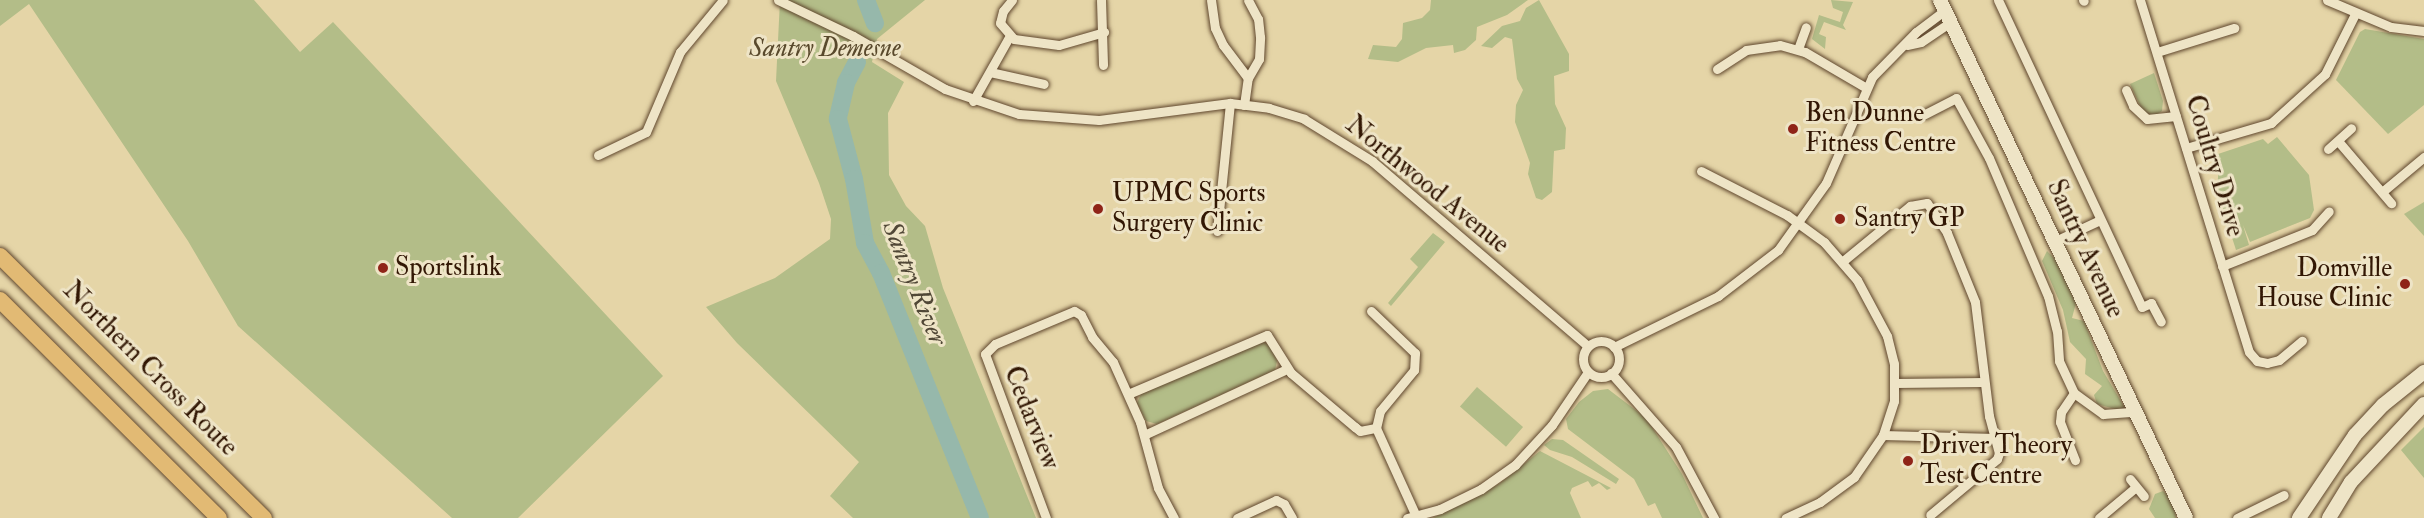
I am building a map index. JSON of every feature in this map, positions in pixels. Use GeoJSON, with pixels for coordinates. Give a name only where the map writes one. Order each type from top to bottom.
{"type":"FeatureCollection","features":[{"type":"Feature","properties":{"kind":"highway","name":"Northern Cross Route"},"geometry":{"type":"LineString","coordinates":[[0,256],[264,518]]}},
{"type":"Feature","properties":{"kind":"highway"},"geometry":{"type":"LineString","coordinates":[[0,300],[219,518]]}},
{"type":"Feature","properties":{"kind":"main road","name":"Santry Avenue"},"geometry":{"type":"LineString","coordinates":[[1946,11],[2186,518]]}},
{"type":"Feature","properties":{"kind":"main road"},"geometry":{"type":"LineString","coordinates":[[2299,518],[2355,435],[2383,405],[2424,372]]}},
{"type":"Feature","properties":{"kind":"main road"},"geometry":{"type":"LineString","coordinates":[[2329,518],[2358,474],[2424,404]]}},
{"type":"Feature","properties":{"kind":"street"},"geometry":{"type":"LineString","coordinates":[[598,155],[645,132],[680,52],[723,0]]}},
{"type":"Feature","properties":{"kind":"street","name":"Northwood Avenue"},"geometry":{"type":"LineString","coordinates":[[778,0],[853,36],[974,101],[1019,114],[1099,120],[1230,103],[1295,116],[1352,146],[1588,346]]}},
{"type":"Feature","properties":{"kind":"street"},"geometry":{"type":"LineString","coordinates":[[1009,37],[1000,16],[1012,0]]}},
{"type":"Feature","properties":{"kind":"street"},"geometry":{"type":"LineString","coordinates":[[1101,0],[1104,32],[1103,65]]}},
{"type":"Feature","properties":{"kind":"street"},"geometry":{"type":"LineString","coordinates":[[1211,0],[1215,28],[1223,45],[1248,78]]}},
{"type":"Feature","properties":{"kind":"street"},"geometry":{"type":"LineString","coordinates":[[1244,105],[1248,78],[1258,58],[1260,36],[1257,19],[1248,0]]}},
{"type":"Feature","properties":{"kind":"street"},"geometry":{"type":"LineString","coordinates":[[1998,0],[2142,307],[2151,303],[2161,322]]}},
{"type":"Feature","properties":{"kind":"street","name":"Coultry Drive"},"geometry":{"type":"LineString","coordinates":[[2140,0],[2249,352],[2257,360],[2279,360],[2302,341]]}},
{"type":"Feature","properties":{"kind":"street"},"geometry":{"type":"LineString","coordinates":[[2327,0],[2355,14],[2391,27],[2424,31]]}},
{"type":"Feature","properties":{"kind":"street"},"geometry":{"type":"LineString","coordinates":[[1907,45],[1921,42],[1946,11]]}},
{"type":"Feature","properties":{"kind":"street"},"geometry":{"type":"LineString","coordinates":[[1588,372],[1583,356],[1588,346],[1602,342],[1614,347],[1731,288],[1778,250],[1800,224],[1834,167],[1865,87],[1881,65],[1907,45],[1916,32],[1946,11]]}},
{"type":"Feature","properties":{"kind":"street"},"geometry":{"type":"LineString","coordinates":[[2186,148],[2271,123],[2325,74],[2355,14]]}},
{"type":"Feature","properties":{"kind":"street"},"geometry":{"type":"LineString","coordinates":[[1798,49],[1806,27]]}},
{"type":"Feature","properties":{"kind":"street"},"geometry":{"type":"LineString","coordinates":[[2157,52],[2234,28]]}},
{"type":"Feature","properties":{"kind":"street"},"geometry":{"type":"LineString","coordinates":[[1009,37],[1059,45],[1104,32]]}},
{"type":"Feature","properties":{"kind":"street"},"geometry":{"type":"LineString","coordinates":[[974,101],[982,81],[990,72],[1009,37]]}},
{"type":"Feature","properties":{"kind":"street"},"geometry":{"type":"LineString","coordinates":[[1718,69],[1754,48],[1774,45],[1798,49],[1865,87]]}},
{"type":"Feature","properties":{"kind":"street"},"geometry":{"type":"LineString","coordinates":[[990,72],[1044,84]]}},
{"type":"Feature","properties":{"kind":"street"},"geometry":{"type":"LineString","coordinates":[[2126,90],[2133,106],[2147,119],[2176,116]]}},
{"type":"Feature","properties":{"kind":"street"},"geometry":{"type":"LineString","coordinates":[[1925,114],[1956,98],[1989,158],[2048,296],[2057,331],[2059,362],[2074,393],[2103,414],[2134,412]]}},
{"type":"Feature","properties":{"kind":"street"},"geometry":{"type":"LineString","coordinates":[[1217,231],[1230,103]]}},
{"type":"Feature","properties":{"kind":"street"},"geometry":{"type":"LineString","coordinates":[[2328,149],[2351,129]]}},
{"type":"Feature","properties":{"kind":"street"},"geometry":{"type":"LineString","coordinates":[[2338,141],[2391,202]]}},
{"type":"Feature","properties":{"kind":"street"},"geometry":{"type":"LineString","coordinates":[[2382,192],[2424,157]]}},
{"type":"Feature","properties":{"kind":"street"},"geometry":{"type":"LineString","coordinates":[[1701,171],[1800,224],[1843,261],[1876,311],[1887,336],[1895,383],[1891,418],[1883,435],[1854,477],[1820,502],[1785,518]]}},
{"type":"Feature","properties":{"kind":"street"},"geometry":{"type":"LineString","coordinates":[[1843,261],[1910,206],[1927,203],[1947,233],[1975,302],[1984,382],[1997,459],[1930,515]]}},
{"type":"Feature","properties":{"kind":"street"},"geometry":{"type":"LineString","coordinates":[[2222,266],[2312,230],[2329,211]]}},
{"type":"Feature","properties":{"kind":"street"},"geometry":{"type":"LineString","coordinates":[[2055,241],[2100,220]]}},
{"type":"Feature","properties":{"kind":"street","name":"Cedarview"},"geometry":{"type":"LineString","coordinates":[[1046,518],[987,365],[987,350],[1074,311],[1081,315],[1092,338],[1109,356],[1128,394],[1144,435],[1153,476],[1174,518]]}},
{"type":"Feature","properties":{"kind":"street"},"geometry":{"type":"LineString","coordinates":[[1371,311],[1410,345],[1416,357],[1411,374],[1380,411],[1376,428],[1412,517],[1440,509],[1481,489],[1515,465],[1552,425],[1588,372]]}},
{"type":"Feature","properties":{"kind":"street"},"geometry":{"type":"LineString","coordinates":[[1128,394],[1264,334],[1274,341],[1287,369],[1355,427],[1360,431],[1376,428]]}},
{"type":"Feature","properties":{"kind":"street"},"geometry":{"type":"LineString","coordinates":[[1588,372],[1600,377],[1611,373],[1618,361],[1614,347]]}},
{"type":"Feature","properties":{"kind":"street"},"geometry":{"type":"LineString","coordinates":[[1144,435],[1287,369]]}},
{"type":"Feature","properties":{"kind":"street"},"geometry":{"type":"LineString","coordinates":[[1611,373],[1676,447],[1714,518]]}},
{"type":"Feature","properties":{"kind":"street"},"geometry":{"type":"LineString","coordinates":[[1895,383],[1984,382]]}},
{"type":"Feature","properties":{"kind":"street"},"geometry":{"type":"LineString","coordinates":[[2074,393],[2061,412],[2060,422],[2075,460]]}},
{"type":"Feature","properties":{"kind":"street"},"geometry":{"type":"LineString","coordinates":[[1883,435],[1995,438]]}},
{"type":"Feature","properties":{"kind":"street"},"geometry":{"type":"LineString","coordinates":[[2098,518],[2133,483],[2144,496]]}},
{"type":"Feature","properties":{"kind":"street"},"geometry":{"type":"LineString","coordinates":[[2237,518],[2284,495]]}},
{"type":"Feature","properties":{"kind":"street"},"geometry":{"type":"LineString","coordinates":[[1237,518],[1276,500],[1286,507],[1292,518]]}},
{"type":"Feature","properties":{"kind":"green space","name":"Sportslink"},"geometry":{"type":"Polygon","coordinates":[[[0,0],[254,0],[300,52],[333,22],[663,376],[518,518],[452,518],[238,326],[188,241],[29,4],[0,26],[0,0]]]}},
{"type":"Feature","properties":{"kind":"green space","name":"Santry Demesne"},"geometry":{"type":"Polygon","coordinates":[[[780,0],[925,0],[877,39],[872,62],[904,82],[888,113],[889,175],[906,206],[925,226],[943,288],[1036,518],[853,518],[830,496],[859,462],[737,343],[706,307],[775,278],[830,239],[831,219],[819,183],[776,81],[780,0]]]}},
{"type":"Feature","properties":{"kind":"green space"},"geometry":{"type":"Polygon","coordinates":[[[1431,0],[1528,0],[1507,15],[1477,27],[1476,40],[1465,50],[1454,53],[1453,45],[1426,48],[1398,62],[1368,59],[1373,45],[1396,47],[1402,39],[1403,23],[1422,18],[1430,10],[1431,0]]]}},
{"type":"Feature","properties":{"kind":"green space"},"geometry":{"type":"Polygon","coordinates":[[[1539,0],[1569,54],[1569,71],[1554,76],[1555,104],[1566,128],[1565,149],[1554,151],[1552,192],[1542,200],[1536,198],[1528,174],[1530,163],[1515,122],[1516,105],[1523,90],[1517,79],[1512,39],[1505,37],[1492,48],[1481,46],[1502,26],[1520,21],[1526,8],[1539,0]]]}},
{"type":"Feature","properties":{"kind":"green space"},"geometry":{"type":"Polygon","coordinates":[[[1831,0],[1853,2],[1843,25],[1846,30],[1824,22],[1819,34],[1826,37],[1825,49],[1812,39],[1819,15],[1840,22],[1843,12],[1833,8],[1831,0]]]}},
{"type":"Feature","properties":{"kind":"green space"},"geometry":{"type":"Polygon","coordinates":[[[2365,29],[2424,39],[2424,105],[2388,134],[2336,80],[2360,32],[2365,29]]]}},
{"type":"Feature","properties":{"kind":"green space"},"geometry":{"type":"Polygon","coordinates":[[[2154,73],[2163,101],[2162,111],[2155,116],[2143,112],[2130,84],[2154,73]]]}},
{"type":"Feature","properties":{"kind":"green space"},"geometry":{"type":"Polygon","coordinates":[[[2277,137],[2309,175],[2314,210],[2310,218],[2250,242],[2243,225],[2249,245],[2236,250],[2217,191],[2219,163],[2209,157],[2263,139],[2268,144],[2277,137]]]}},
{"type":"Feature","properties":{"kind":"green space"},"geometry":{"type":"Polygon","coordinates":[[[2424,202],[2424,236],[2404,214],[2424,202]]]}},
{"type":"Feature","properties":{"kind":"green space"},"geometry":{"type":"Polygon","coordinates":[[[1433,233],[1445,242],[1391,306],[1388,303],[1418,267],[1410,259],[1433,233]]]}},
{"type":"Feature","properties":{"kind":"green space"},"geometry":{"type":"Polygon","coordinates":[[[2047,251],[2055,259],[2076,303],[2072,318],[2084,321],[2103,371],[2125,408],[2122,411],[2097,404],[2094,395],[2102,386],[2085,374],[2086,359],[2070,342],[2063,310],[2042,261],[2047,251]]]}},
{"type":"Feature","properties":{"kind":"green space"},"geometry":{"type":"Polygon","coordinates":[[[1260,340],[1271,346],[1277,361],[1275,370],[1157,424],[1146,421],[1137,403],[1141,394],[1260,340]]]}},
{"type":"Feature","properties":{"kind":"green space"},"geometry":{"type":"Polygon","coordinates":[[[1477,387],[1523,427],[1506,447],[1460,407],[1477,387]]]}},
{"type":"Feature","properties":{"kind":"green space"},"geometry":{"type":"Polygon","coordinates":[[[1608,389],[1646,418],[1682,474],[1703,518],[1662,518],[1655,503],[1648,506],[1634,479],[1568,429],[1566,419],[1579,402],[1593,391],[1608,389]]]}},
{"type":"Feature","properties":{"kind":"green space"},"geometry":{"type":"Polygon","coordinates":[[[2424,427],[2424,478],[2401,450],[2424,427]]]}},
{"type":"Feature","properties":{"kind":"green space"},"geometry":{"type":"Polygon","coordinates":[[[1552,439],[1563,440],[1619,479],[1616,484],[1572,457],[1550,450],[1544,445],[1552,439]]]}},
{"type":"Feature","properties":{"kind":"green space"},"geometry":{"type":"Polygon","coordinates":[[[1540,451],[1611,488],[1607,490],[1599,483],[1592,487],[1588,481],[1572,488],[1570,493],[1581,518],[1433,518],[1499,484],[1540,451]]]}},
{"type":"Feature","properties":{"kind":"green space"},"geometry":{"type":"Polygon","coordinates":[[[2163,491],[2173,500],[2176,518],[2155,518],[2149,509],[2155,494],[2163,491]]]}},
{"type":"Feature","properties":{"kind":"waterway","name":"Santry River"},"geometry":{"type":"LineString","coordinates":[[866,0],[875,23]]}},
{"type":"Feature","properties":{"kind":"waterway","name":"Santry River"},"geometry":{"type":"LineString","coordinates":[[857,62],[846,83],[838,119],[854,179],[865,243],[881,273],[980,518]]}},
{"type":"Feature","properties":{"kind":"place","name":"Ben Dunne Fitness Centre"},"geometry":{"type":"Point","coordinates":[1793,129]}},
{"type":"Feature","properties":{"kind":"place","name":"UPMC Sports Surgery Clinic"},"geometry":{"type":"Point","coordinates":[1098,209]}},
{"type":"Feature","properties":{"kind":"place","name":"Santry GP"},"geometry":{"type":"Point","coordinates":[1840,219]}},
{"type":"Feature","properties":{"kind":"place","name":"Sportslink"},"geometry":{"type":"Point","coordinates":[383,268]}},
{"type":"Feature","properties":{"kind":"place","name":"Domville House Clinic"},"geometry":{"type":"Point","coordinates":[2405,284]}},
{"type":"Feature","properties":{"kind":"place","name":"Driver Theory Test Centre"},"geometry":{"type":"Point","coordinates":[1908,461]}}]}
